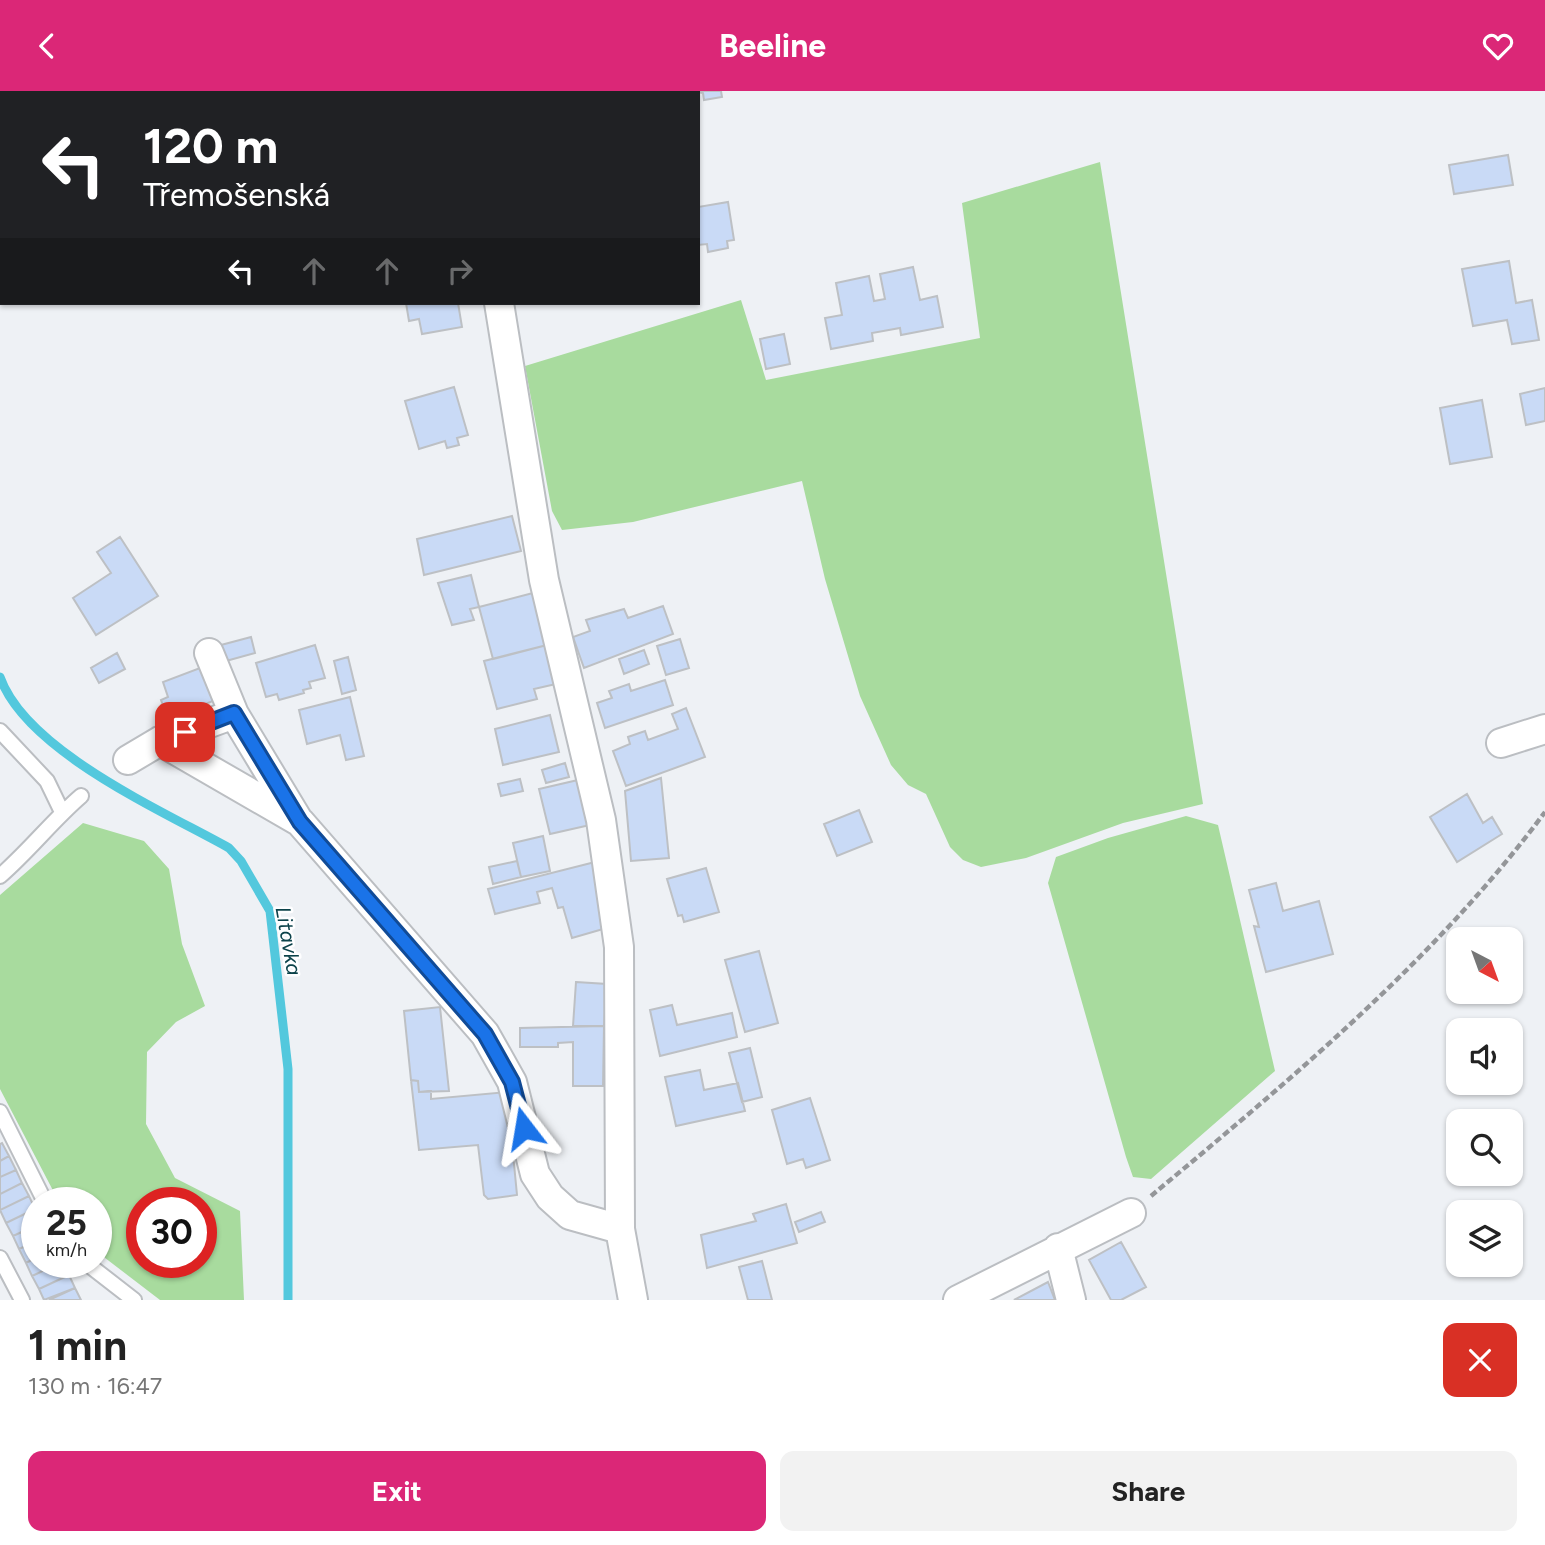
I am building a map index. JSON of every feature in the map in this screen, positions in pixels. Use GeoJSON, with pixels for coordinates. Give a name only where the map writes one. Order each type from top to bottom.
{"type":"FeatureCollection","features":[{"type":"Feature","properties":{"kind":"street"},"geometry":{"type":"LineString","coordinates":[[499,305],[544,580],[601,820],[619,947],[620,1229],[633,1300]]}},
{"type":"Feature","properties":{"kind":"street"},"geometry":{"type":"LineString","coordinates":[[209,653],[234,713],[300,822],[485,1034],[512,1082],[535,1174],[550,1197],[570,1215],[620,1229]]}},
{"type":"Feature","properties":{"kind":"street"},"geometry":{"type":"LineString","coordinates":[[128,760],[160,741],[234,713]]}},
{"type":"Feature","properties":{"kind":"street"},"geometry":{"type":"LineString","coordinates":[[1501,743],[1545,729]]}},
{"type":"Feature","properties":{"kind":"street"},"geometry":{"type":"LineString","coordinates":[[160,741],[300,822]]}},
{"type":"Feature","properties":{"kind":"street"},"geometry":{"type":"LineString","coordinates":[[958,1300],[1131,1213]]}},
{"type":"Feature","properties":{"kind":"street"},"geometry":{"type":"LineString","coordinates":[[1058,1248],[1071,1300]]}},
{"type":"Feature","properties":{"kind":"lane"},"geometry":{"type":"LineString","coordinates":[[0,731],[47,781],[62,812]]}},
{"type":"Feature","properties":{"kind":"lane"},"geometry":{"type":"LineString","coordinates":[[0,876],[33,848],[62,812],[81,796]]}},
{"type":"Feature","properties":{"kind":"lane"},"geometry":{"type":"LineString","coordinates":[[2,1119],[37,1187]]}},
{"type":"Feature","properties":{"kind":"lane"},"geometry":{"type":"LineString","coordinates":[[0,1258],[22,1300]]}},
{"type":"Feature","properties":{"kind":"lane"},"geometry":{"type":"LineString","coordinates":[[106,1278],[134,1300]]}},
{"type":"Feature","properties":{"kind":"path"},"geometry":{"type":"LineString","coordinates":[[1131,1213],[1307,1066],[1435,941],[1545,812]]}},
{"type":"Feature","properties":{"kind":"green space"},"geometry":{"type":"Polygon","coordinates":[[[1100,162],[1203,804],[1123,823],[1026,858],[981,867],[963,860],[950,847],[926,794],[908,785],[891,765],[860,696],[825,579],[802,481],[633,522],[562,530],[552,511],[525,366],[741,300],[766,380],[980,338],[962,203],[1100,162]]]}},
{"type":"Feature","properties":{"kind":"green space"},"geometry":{"type":"Polygon","coordinates":[[[1186,816],[1218,825],[1275,1071],[1151,1179],[1133,1177],[1048,883],[1056,857],[1108,838],[1186,816]]]}},
{"type":"Feature","properties":{"kind":"green space"},"geometry":{"type":"Polygon","coordinates":[[[83,823],[144,841],[169,869],[182,944],[205,1006],[176,1022],[147,1052],[146,1124],[175,1178],[193,1187],[126,1187],[126,1274],[112,1263],[112,1187],[51,1187],[0,1089],[0,895],[83,823]]]}},
{"type":"Feature","properties":{"kind":"green space"},"geometry":{"type":"Polygon","coordinates":[[[217,1199],[240,1211],[244,1300],[160,1300],[131,1278],[217,1278],[217,1199]]]}},
{"type":"Feature","properties":{"kind":"building"},"geometry":{"type":"Polygon","coordinates":[[[700,91],[721,91],[722,97],[704,100],[700,91]]]}},
{"type":"Feature","properties":{"kind":"building"},"geometry":{"type":"Polygon","coordinates":[[[1508,155],[1513,185],[1454,194],[1449,165],[1508,155]]]}},
{"type":"Feature","properties":{"kind":"building"},"geometry":{"type":"Polygon","coordinates":[[[728,202],[734,240],[727,241],[728,248],[708,252],[707,244],[700,245],[700,207],[728,202]]]}},
{"type":"Feature","properties":{"kind":"building"},"geometry":{"type":"Polygon","coordinates":[[[1509,261],[1516,303],[1532,300],[1539,340],[1512,344],[1507,320],[1473,326],[1462,269],[1509,261]]]}},
{"type":"Feature","properties":{"kind":"building"},"geometry":{"type":"Polygon","coordinates":[[[913,267],[920,300],[937,296],[943,327],[901,335],[900,328],[872,333],[873,341],[831,349],[825,318],[842,315],[836,283],[869,276],[874,301],[885,299],[880,274],[913,267]]]}},
{"type":"Feature","properties":{"kind":"building"},"geometry":{"type":"Polygon","coordinates":[[[406,305],[458,305],[462,327],[422,334],[419,319],[409,321],[406,305]]]}},
{"type":"Feature","properties":{"kind":"building"},"geometry":{"type":"Polygon","coordinates":[[[784,334],[790,364],[766,369],[760,339],[784,334]]]}},
{"type":"Feature","properties":{"kind":"building"},"geometry":{"type":"Polygon","coordinates":[[[454,387],[468,435],[457,438],[459,445],[447,448],[445,441],[419,449],[405,401],[454,387]]]}},
{"type":"Feature","properties":{"kind":"building"},"geometry":{"type":"Polygon","coordinates":[[[1545,388],[1545,421],[1526,425],[1520,394],[1545,388]]]}},
{"type":"Feature","properties":{"kind":"building"},"geometry":{"type":"Polygon","coordinates":[[[1482,400],[1492,457],[1450,464],[1440,408],[1482,400]]]}},
{"type":"Feature","properties":{"kind":"building"},"geometry":{"type":"Polygon","coordinates":[[[512,516],[521,551],[424,575],[417,539],[512,516]]]}},
{"type":"Feature","properties":{"kind":"building"},"geometry":{"type":"Polygon","coordinates":[[[120,537],[158,596],[96,635],[73,598],[111,573],[97,552],[120,537]]]}},
{"type":"Feature","properties":{"kind":"building"},"geometry":{"type":"Polygon","coordinates":[[[471,575],[479,607],[470,609],[474,620],[452,625],[438,583],[471,575]]]}},
{"type":"Feature","properties":{"kind":"building"},"geometry":{"type":"Polygon","coordinates":[[[533,593],[547,645],[493,659],[479,607],[533,593]]]}},
{"type":"Feature","properties":{"kind":"building"},"geometry":{"type":"Polygon","coordinates":[[[663,606],[673,634],[584,668],[573,637],[590,631],[586,620],[624,609],[628,618],[663,606]]]}},
{"type":"Feature","properties":{"kind":"building"},"geometry":{"type":"Polygon","coordinates":[[[251,637],[255,653],[226,661],[221,645],[251,637]]]}},
{"type":"Feature","properties":{"kind":"building"},"geometry":{"type":"Polygon","coordinates":[[[680,639],[689,668],[666,675],[657,646],[680,639]]]}},
{"type":"Feature","properties":{"kind":"building"},"geometry":{"type":"Polygon","coordinates":[[[315,645],[325,678],[309,682],[311,688],[303,690],[304,693],[279,700],[277,694],[266,697],[256,663],[315,645]]]}},
{"type":"Feature","properties":{"kind":"building"},"geometry":{"type":"Polygon","coordinates":[[[547,645],[556,684],[534,689],[537,699],[497,709],[484,661],[547,645]]]}},
{"type":"Feature","properties":{"kind":"building"},"geometry":{"type":"Polygon","coordinates":[[[644,650],[649,664],[624,674],[619,659],[644,650]]]}},
{"type":"Feature","properties":{"kind":"building"},"geometry":{"type":"Polygon","coordinates":[[[117,653],[125,669],[99,683],[91,668],[117,653]]]}},
{"type":"Feature","properties":{"kind":"building"},"geometry":{"type":"Polygon","coordinates":[[[348,657],[356,690],[342,694],[334,661],[348,657]]]}},
{"type":"Feature","properties":{"kind":"building"},"geometry":{"type":"Polygon","coordinates":[[[200,668],[213,701],[168,719],[161,700],[168,697],[163,682],[200,668]]]}},
{"type":"Feature","properties":{"kind":"building"},"geometry":{"type":"Polygon","coordinates":[[[665,680],[673,705],[605,728],[597,703],[612,698],[609,691],[629,684],[631,691],[665,680]]]}},
{"type":"Feature","properties":{"kind":"building"},"geometry":{"type":"Polygon","coordinates":[[[350,697],[364,756],[346,760],[340,735],[307,744],[299,710],[350,697]]]}},
{"type":"Feature","properties":{"kind":"building"},"geometry":{"type":"Polygon","coordinates":[[[686,708],[705,757],[626,786],[613,751],[630,744],[628,737],[645,731],[648,740],[678,729],[672,714],[686,708]]]}},
{"type":"Feature","properties":{"kind":"building"},"geometry":{"type":"Polygon","coordinates":[[[550,715],[559,752],[503,765],[495,729],[550,715]]]}},
{"type":"Feature","properties":{"kind":"building"},"geometry":{"type":"Polygon","coordinates":[[[565,763],[569,777],[546,783],[542,770],[565,763]]]}},
{"type":"Feature","properties":{"kind":"building"},"geometry":{"type":"Polygon","coordinates":[[[661,778],[669,858],[631,861],[625,791],[661,778]]]}},
{"type":"Feature","properties":{"kind":"building"},"geometry":{"type":"Polygon","coordinates":[[[520,779],[523,791],[501,796],[498,784],[520,779]]]}},
{"type":"Feature","properties":{"kind":"building"},"geometry":{"type":"Polygon","coordinates":[[[578,780],[590,825],[550,834],[539,789],[578,780]]]}},
{"type":"Feature","properties":{"kind":"building"},"geometry":{"type":"Polygon","coordinates":[[[1467,794],[1483,823],[1492,817],[1502,834],[1457,862],[1430,817],[1467,794]]]}},
{"type":"Feature","properties":{"kind":"building"},"geometry":{"type":"Polygon","coordinates":[[[859,810],[872,842],[837,856],[824,824],[859,810]]]}},
{"type":"Feature","properties":{"kind":"building"},"geometry":{"type":"Polygon","coordinates":[[[543,836],[550,871],[521,877],[513,843],[543,836]]]}},
{"type":"Feature","properties":{"kind":"building"},"geometry":{"type":"Polygon","coordinates":[[[517,861],[521,877],[493,884],[489,867],[517,861]]]}},
{"type":"Feature","properties":{"kind":"building"},"geometry":{"type":"Polygon","coordinates":[[[595,862],[610,927],[572,938],[563,907],[558,908],[552,888],[537,892],[540,903],[495,914],[488,889],[595,862]]]}},
{"type":"Feature","properties":{"kind":"building"},"geometry":{"type":"Polygon","coordinates":[[[706,868],[719,912],[684,922],[682,915],[678,916],[667,879],[706,868]]]}},
{"type":"Feature","properties":{"kind":"building"},"geometry":{"type":"Polygon","coordinates":[[[1276,883],[1283,911],[1319,901],[1333,954],[1266,972],[1254,926],[1259,927],[1249,890],[1276,883]]]}},
{"type":"Feature","properties":{"kind":"building"},"geometry":{"type":"Polygon","coordinates":[[[759,951],[778,1023],[745,1032],[725,960],[759,951]]]}},
{"type":"Feature","properties":{"kind":"building"},"geometry":{"type":"Polygon","coordinates":[[[576,982],[607,984],[604,1026],[573,1026],[576,982]]]}},
{"type":"Feature","properties":{"kind":"building"},"geometry":{"type":"Polygon","coordinates":[[[672,1005],[677,1025],[732,1013],[737,1037],[660,1056],[650,1010],[672,1005]]]}},
{"type":"Feature","properties":{"kind":"building"},"geometry":{"type":"Polygon","coordinates":[[[440,1007],[449,1091],[419,1092],[418,1081],[411,1080],[404,1011],[440,1007]]]}},
{"type":"Feature","properties":{"kind":"building"},"geometry":{"type":"Polygon","coordinates":[[[604,1026],[603,1086],[573,1086],[573,1042],[558,1043],[558,1047],[520,1047],[520,1028],[604,1026]]]}},
{"type":"Feature","properties":{"kind":"building"},"geometry":{"type":"Polygon","coordinates":[[[750,1048],[762,1097],[742,1102],[729,1053],[750,1048]]]}},
{"type":"Feature","properties":{"kind":"building"},"geometry":{"type":"Polygon","coordinates":[[[700,1070],[704,1090],[738,1083],[745,1111],[676,1126],[665,1077],[700,1070]]]}},
{"type":"Feature","properties":{"kind":"building"},"geometry":{"type":"Polygon","coordinates":[[[411,1080],[418,1081],[419,1092],[431,1091],[431,1099],[507,1092],[517,1195],[488,1199],[484,1195],[478,1145],[419,1150],[411,1080]]]}},
{"type":"Feature","properties":{"kind":"building"},"geometry":{"type":"Polygon","coordinates":[[[810,1098],[830,1160],[806,1168],[803,1159],[787,1164],[772,1110],[810,1098]]]}},
{"type":"Feature","properties":{"kind":"building"},"geometry":{"type":"Polygon","coordinates":[[[2,1143],[9,1156],[0,1161],[0,1144],[2,1143]]]}},
{"type":"Feature","properties":{"kind":"building"},"geometry":{"type":"Polygon","coordinates":[[[9,1156],[16,1170],[0,1177],[0,1161],[9,1156]]]}},
{"type":"Feature","properties":{"kind":"building"},"geometry":{"type":"Polygon","coordinates":[[[16,1170],[22,1183],[0,1194],[0,1177],[16,1170]]]}},
{"type":"Feature","properties":{"kind":"building"},"geometry":{"type":"Polygon","coordinates":[[[22,1183],[24,1187],[21,1187],[21,1200],[0,1210],[0,1194],[22,1183]]]}},
{"type":"Feature","properties":{"kind":"building"},"geometry":{"type":"Polygon","coordinates":[[[21,1200],[21,1216],[6,1223],[0,1210],[21,1200]]]}},
{"type":"Feature","properties":{"kind":"building"},"geometry":{"type":"Polygon","coordinates":[[[786,1204],[797,1243],[707,1268],[701,1235],[756,1221],[753,1214],[786,1204]]]}},
{"type":"Feature","properties":{"kind":"building"},"geometry":{"type":"Polygon","coordinates":[[[821,1212],[825,1222],[799,1232],[795,1222],[821,1212]]]}},
{"type":"Feature","properties":{"kind":"building"},"geometry":{"type":"Polygon","coordinates":[[[21,1216],[21,1232],[13,1236],[6,1223],[21,1216]]]}},
{"type":"Feature","properties":{"kind":"building"},"geometry":{"type":"Polygon","coordinates":[[[21,1232],[21,1248],[19,1249],[13,1236],[21,1232]]]}},
{"type":"Feature","properties":{"kind":"building"},"geometry":{"type":"Polygon","coordinates":[[[1121,1242],[1146,1287],[1121,1300],[1111,1300],[1089,1260],[1121,1242]]]}},
{"type":"Feature","properties":{"kind":"building"},"geometry":{"type":"Polygon","coordinates":[[[762,1261],[772,1300],[748,1300],[739,1267],[762,1261]]]}},
{"type":"Feature","properties":{"kind":"building"},"geometry":{"type":"Polygon","coordinates":[[[33,1278],[63,1278],[39,1289],[33,1278]]]}},
{"type":"Feature","properties":{"kind":"building"},"geometry":{"type":"Polygon","coordinates":[[[63,1278],[70,1278],[75,1288],[44,1300],[39,1289],[63,1278]]]}},
{"type":"Feature","properties":{"kind":"building"},"geometry":{"type":"Polygon","coordinates":[[[1048,1282],[1055,1300],[1014,1300],[1048,1282]]]}},
{"type":"Feature","properties":{"kind":"building"},"geometry":{"type":"Polygon","coordinates":[[[75,1288],[81,1300],[49,1300],[75,1288]]]}},
{"type":"Feature","properties":{"kind":"waterway","name":"Litavka"},"geometry":{"type":"LineString","coordinates":[[0,677],[15,704],[37,730],[66,754],[134,797],[229,848],[241,861],[270,911],[288,1069],[288,1300]]}},
{"type":"Feature","properties":{"kind":"route"},"geometry":{"type":"LineString","coordinates":[[185,732],[234,713],[300,822],[485,1034],[501,1057],[512,1082],[524,1128]]}}]}
